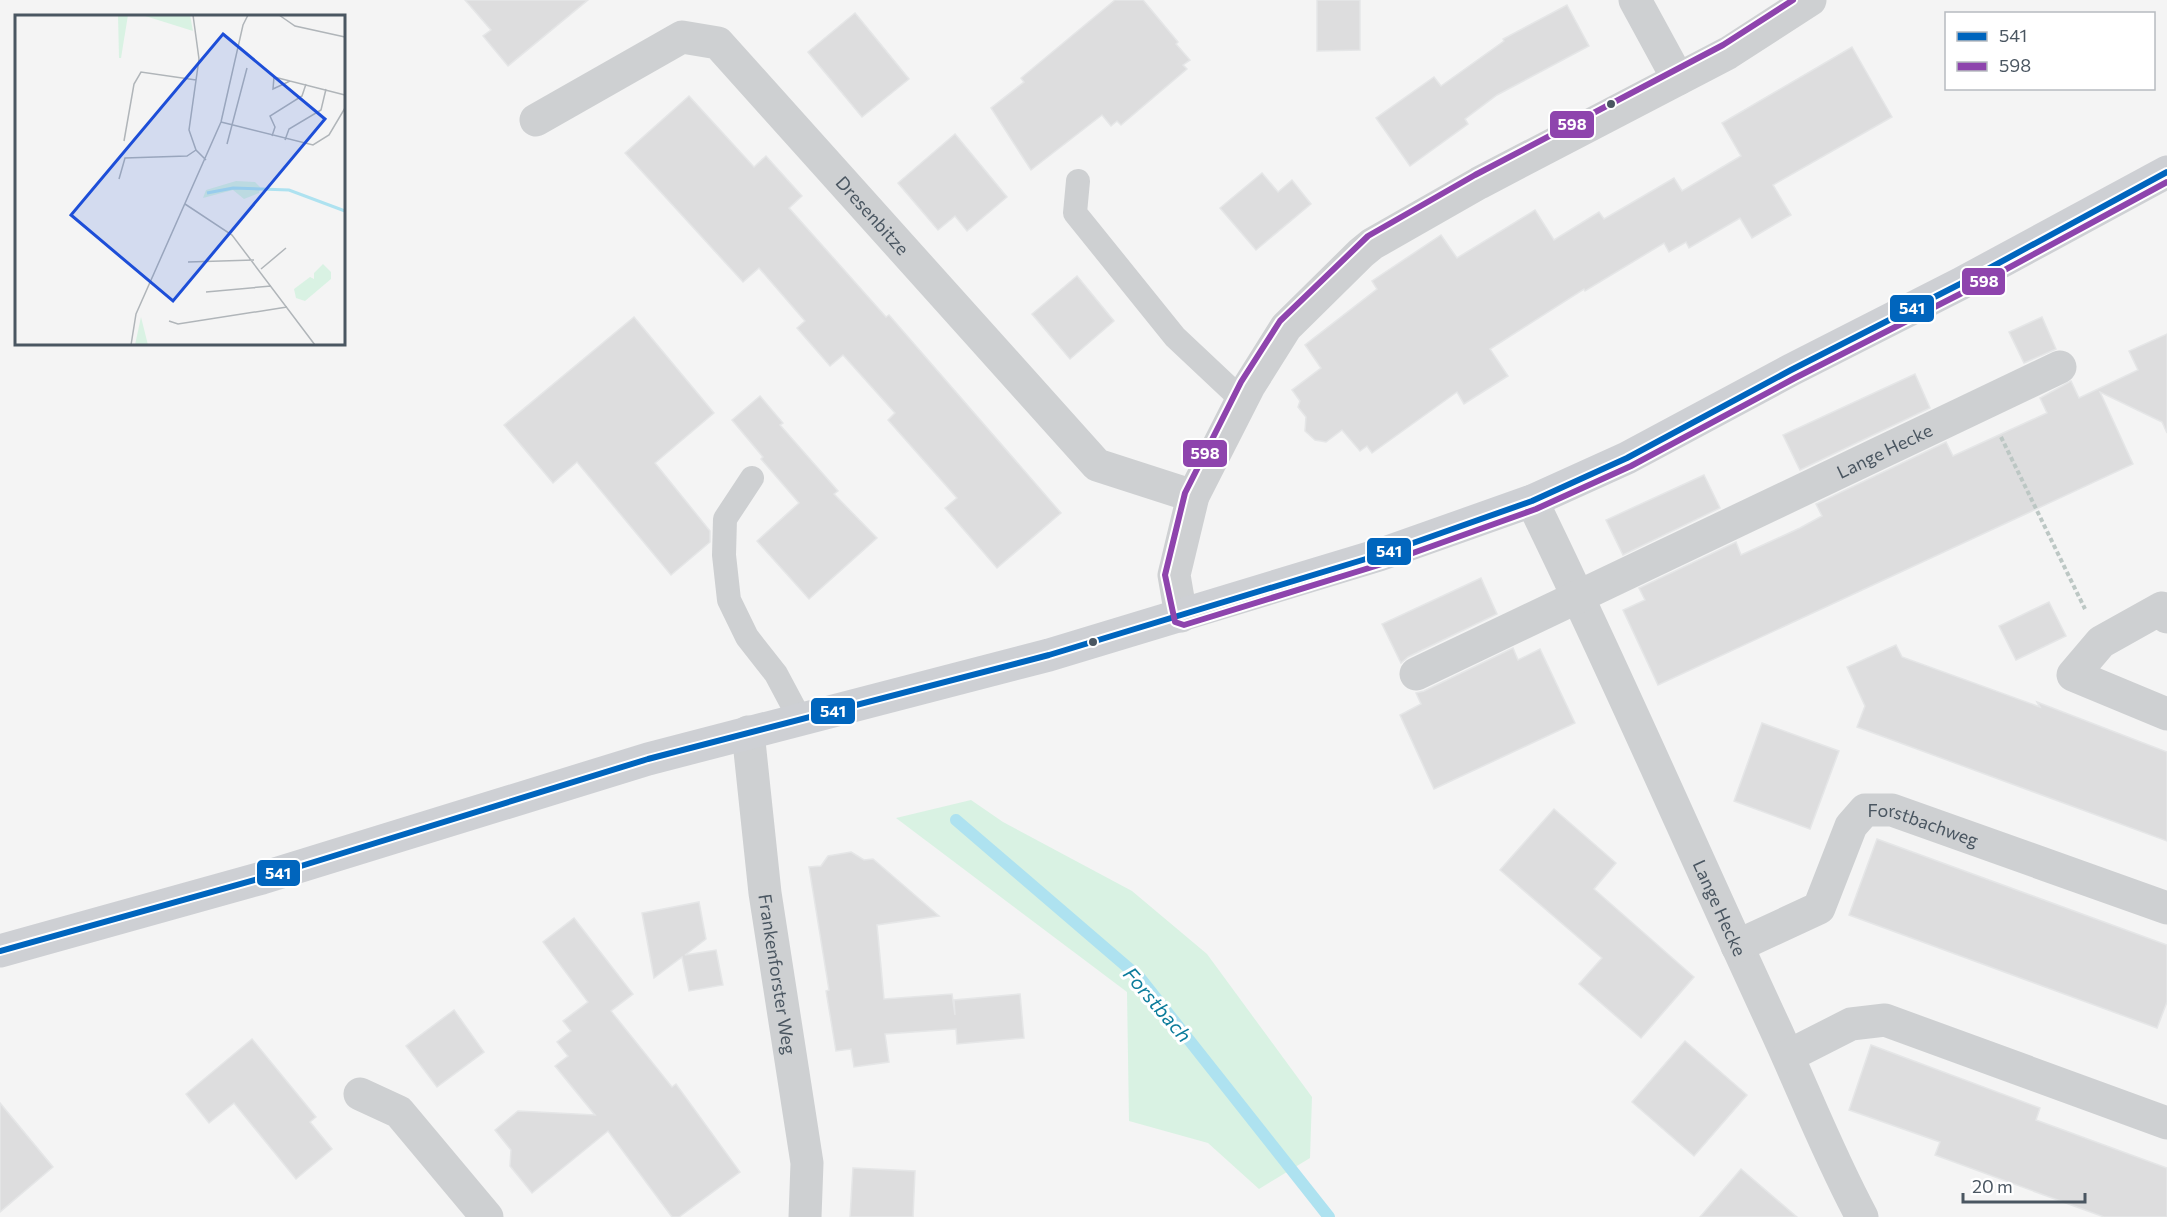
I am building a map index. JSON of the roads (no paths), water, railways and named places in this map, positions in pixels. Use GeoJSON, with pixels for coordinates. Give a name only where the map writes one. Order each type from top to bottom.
{"type":"FeatureCollection","features":[{"type":"Feature","properties":{"kind":"main road"},"geometry":{"type":"LineString","coordinates":[[0,951],[262,878],[648,759],[1049,655],[1379,555],[1532,501],[1627,458],[1791,370],[1960,284],[2167,172]]}},
{"type":"Feature","properties":{"kind":"street"},"geometry":{"type":"LineString","coordinates":[[1635,0],[1678,78]]}},
{"type":"Feature","properties":{"kind":"street"},"geometry":{"type":"LineString","coordinates":[[1180,616],[1174,575],[1193,496],[1242,400],[1286,327],[1372,244],[1479,183],[1728,53],[1810,0]]}},
{"type":"Feature","properties":{"kind":"street","name":"Dresenbitze"},"geometry":{"type":"LineString","coordinates":[[536,120],[682,37],[718,43],[1097,465],[1193,496]]}},
{"type":"Feature","properties":{"kind":"street","name":"Lange Hecke"},"geometry":{"type":"LineString","coordinates":[[1416,674],[1985,405],[2060,367]]}},
{"type":"Feature","properties":{"kind":"street","name":"Lange Hecke"},"geometry":{"type":"LineString","coordinates":[[1532,501],[1579,597],[1788,1056],[1840,1177],[1862,1217]]}},
{"type":"Feature","properties":{"kind":"street"},"geometry":{"type":"LineString","coordinates":[[2167,617],[2162,608],[2101,642],[2073,675],[2167,714]]}},
{"type":"Feature","properties":{"kind":"street","name":"Frankenforster Weg"},"geometry":{"type":"LineString","coordinates":[[748,732],[765,893],[807,1163],[805,1217]]}},
{"type":"Feature","properties":{"kind":"street","name":"Forstbachweg"},"geometry":{"type":"LineString","coordinates":[[1737,946],[1819,908],[1851,826],[1865,810],[1892,810],[2167,908]]}},
{"type":"Feature","properties":{"kind":"street"},"geometry":{"type":"LineString","coordinates":[[1788,1056],[1851,1024],[1885,1020],[2167,1123]]}},
{"type":"Feature","properties":{"kind":"street"},"geometry":{"type":"LineString","coordinates":[[360,1094],[399,1113],[487,1217]]}},
{"type":"Feature","properties":{"kind":"lane"},"geometry":{"type":"LineString","coordinates":[[1078,181],[1075,213],[1175,337],[1242,400]]}},
{"type":"Feature","properties":{"kind":"lane"},"geometry":{"type":"LineString","coordinates":[[752,478],[725,519],[724,555],[729,600],[747,637],[776,674],[800,719]]}},
{"type":"Feature","properties":{"kind":"waterway","name":"Forstbach"},"geometry":{"type":"LineString","coordinates":[[956,820],[1140,978],[1329,1217]]}}]}
